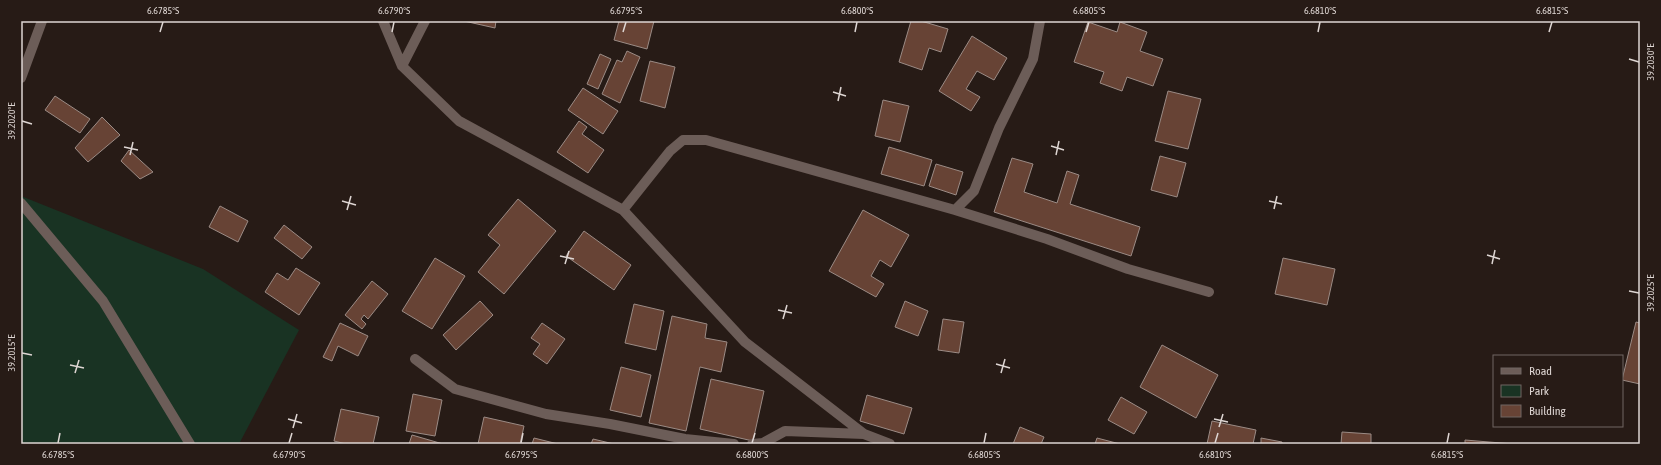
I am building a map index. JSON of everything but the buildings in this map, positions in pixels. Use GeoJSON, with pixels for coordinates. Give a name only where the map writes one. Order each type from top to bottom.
{"type":"FeatureCollection","features":[{"type":"Feature","properties":{"kind":"street"},"geometry":{"type":"LineString","coordinates":[[21,78],[42,21]]}},
{"type":"Feature","properties":{"kind":"street"},"geometry":{"type":"LineString","coordinates":[[383,21],[402,66],[459,121],[623,210],[745,342],[864,434],[890,444]]}},
{"type":"Feature","properties":{"kind":"street"},"geometry":{"type":"LineString","coordinates":[[402,66],[425,21]]}},
{"type":"Feature","properties":{"kind":"street"},"geometry":{"type":"LineString","coordinates":[[955,210],[974,191],[999,128],[1033,59],[1040,21]]}},
{"type":"Feature","properties":{"kind":"street"},"geometry":{"type":"LineString","coordinates":[[623,210],[670,151],[683,140],[706,140],[955,210],[1047,239],[1128,269],[1209,292]]}},
{"type":"Feature","properties":{"kind":"street"},"geometry":{"type":"LineString","coordinates":[[21,203],[103,301],[190,444]]}},
{"type":"Feature","properties":{"kind":"street"},"geometry":{"type":"LineString","coordinates":[[415,359],[455,389],[546,414],[610,424],[685,439],[734,444]]}},
{"type":"Feature","properties":{"kind":"street"},"geometry":{"type":"LineString","coordinates":[[752,444],[763,443],[785,431],[864,434]]}},
{"type":"Feature","properties":{"kind":"green space"},"geometry":{"type":"Polygon","coordinates":[[[21,196],[203,269],[299,330],[239,444],[21,444],[21,196]]]}}]}
